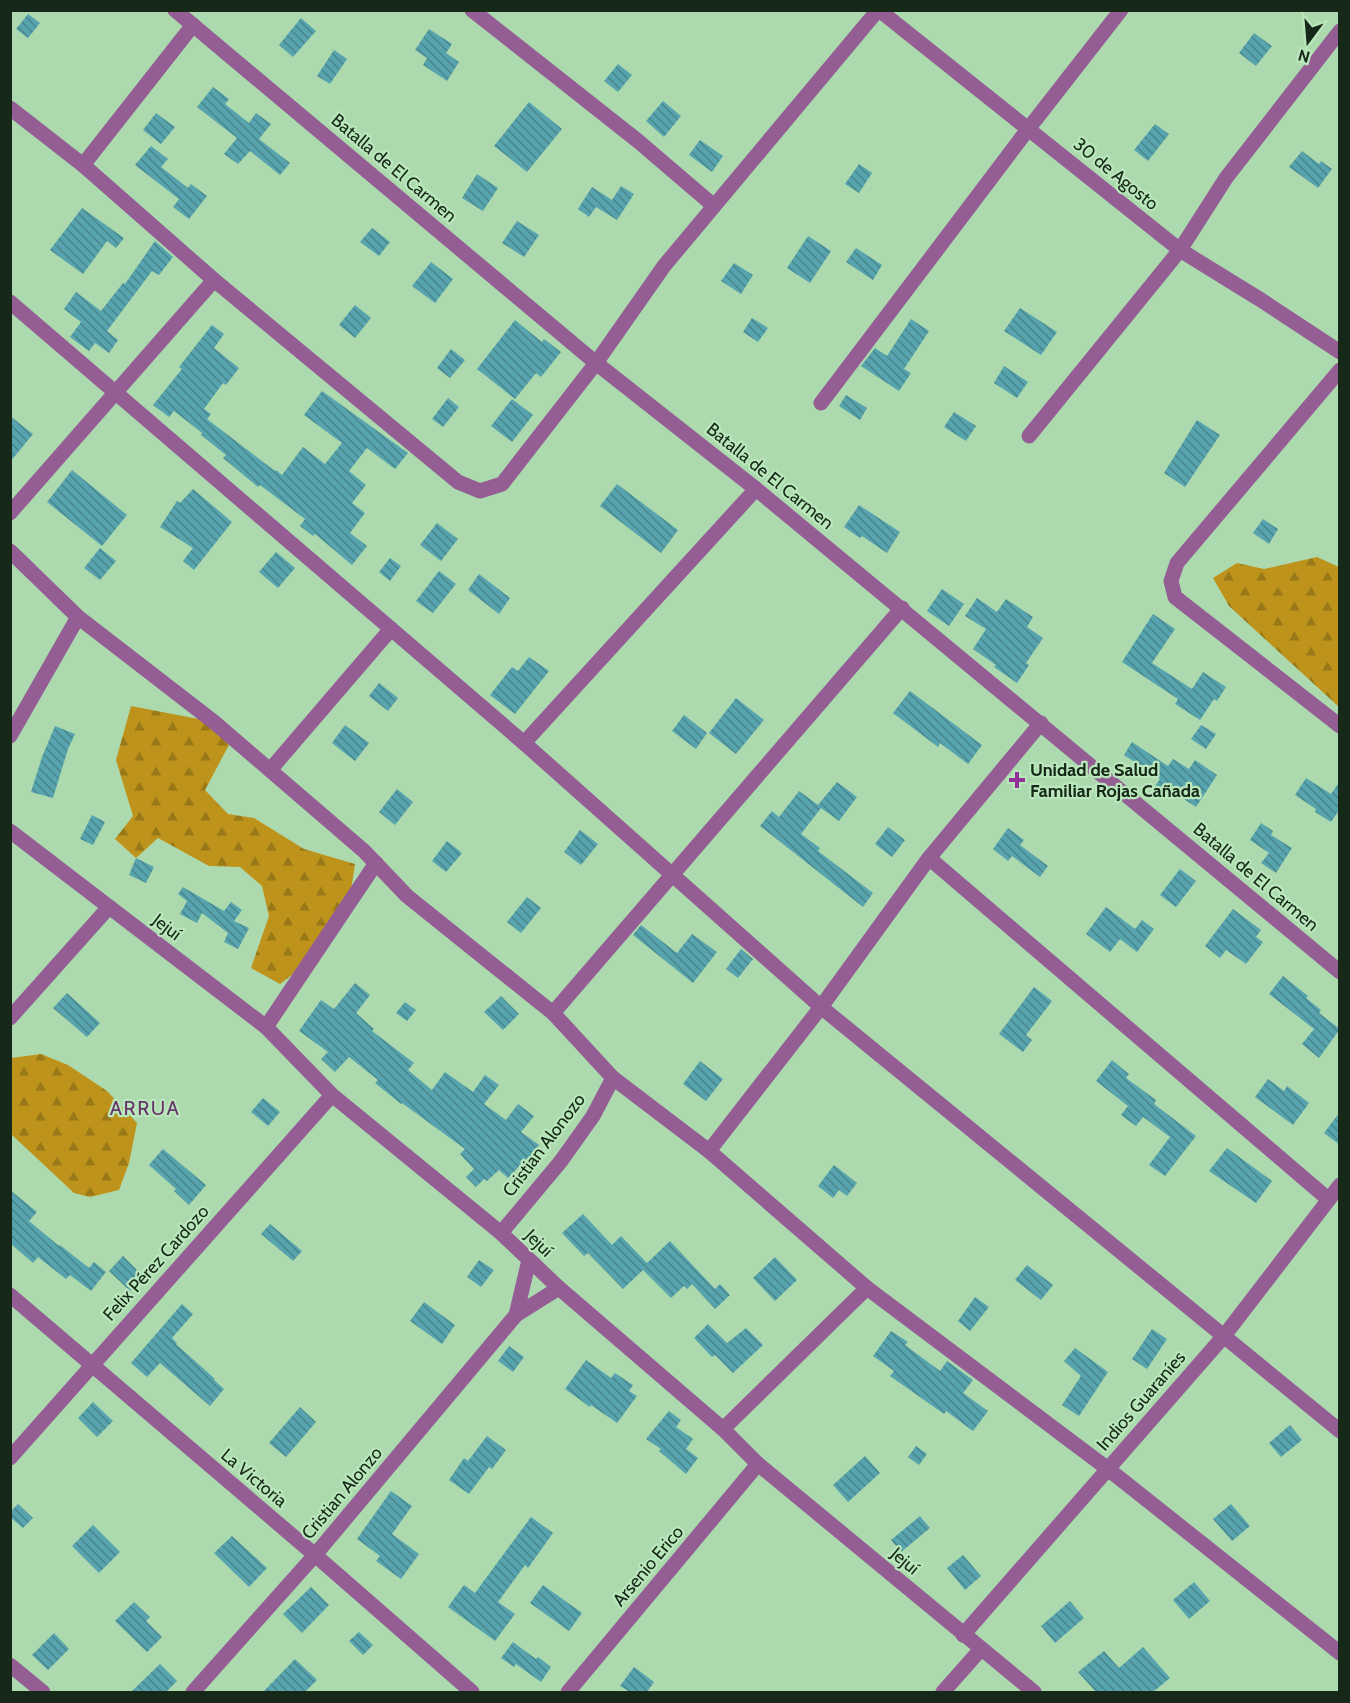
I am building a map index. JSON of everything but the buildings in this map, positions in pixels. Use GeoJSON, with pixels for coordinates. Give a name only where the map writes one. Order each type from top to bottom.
{"type":"FeatureCollection","features":[{"type":"Feature","properties":{"kind":"street","name":"Batalla de El Carmen"},"geometry":{"type":"LineString","coordinates":[[175,10],[596,363],[902,608],[1340,972]]}},
{"type":"Feature","properties":{"kind":"street"},"geometry":{"type":"LineString","coordinates":[[472,10],[638,141],[714,206]]}},
{"type":"Feature","properties":{"kind":"street"},"geometry":{"type":"LineString","coordinates":[[10,108],[82,165],[214,280],[458,482],[480,492],[502,484],[596,363],[664,266],[879,10]]}},
{"type":"Feature","properties":{"kind":"street","name":"30 de Agosto"},"geometry":{"type":"LineString","coordinates":[[879,10],[1180,250],[1340,352]]}},
{"type":"Feature","properties":{"kind":"street"},"geometry":{"type":"LineString","coordinates":[[821,404],[1121,10]]}},
{"type":"Feature","properties":{"kind":"street"},"geometry":{"type":"LineString","coordinates":[[82,165],[193,25]]}},
{"type":"Feature","properties":{"kind":"street"},"geometry":{"type":"LineString","coordinates":[[1029,436],[1180,250],[1226,178],[1340,31]]}},
{"type":"Feature","properties":{"kind":"street"},"geometry":{"type":"LineString","coordinates":[[10,513],[214,280]]}},
{"type":"Feature","properties":{"kind":"street"},"geometry":{"type":"LineString","coordinates":[[10,302],[524,743],[821,1007],[1340,1431]]}},
{"type":"Feature","properties":{"kind":"street"},"geometry":{"type":"LineString","coordinates":[[1340,370],[1177,563],[1171,581],[1175,597],[1340,726]]}},
{"type":"Feature","properties":{"kind":"street"},"geometry":{"type":"LineString","coordinates":[[524,743],[756,489]]}},
{"type":"Feature","properties":{"kind":"street"},"geometry":{"type":"LineString","coordinates":[[10,551],[78,617],[214,722],[376,863],[407,896],[553,1013],[613,1078],[710,1151],[867,1288],[1108,1469],[1340,1653]]}},
{"type":"Feature","properties":{"kind":"street"},"geometry":{"type":"LineString","coordinates":[[553,1013],[902,608]]}},
{"type":"Feature","properties":{"kind":"street"},"geometry":{"type":"LineString","coordinates":[[10,736],[78,617]]}},
{"type":"Feature","properties":{"kind":"street"},"geometry":{"type":"LineString","coordinates":[[270,770],[391,629]]}},
{"type":"Feature","properties":{"kind":"street"},"geometry":{"type":"LineString","coordinates":[[710,1151],[821,1007],[929,858],[1041,723]]}},
{"type":"Feature","properties":{"kind":"street","name":"Jejuí"},"geometry":{"type":"LineString","coordinates":[[10,831],[266,1027],[332,1095],[501,1233],[558,1288],[723,1429],[758,1464],[1034,1692]]}},
{"type":"Feature","properties":{"kind":"street"},"geometry":{"type":"LineString","coordinates":[[929,858],[1328,1199]]}},
{"type":"Feature","properties":{"kind":"street"},"geometry":{"type":"LineString","coordinates":[[266,1027],[376,863]]}},
{"type":"Feature","properties":{"kind":"street"},"geometry":{"type":"LineString","coordinates":[[10,1018],[109,908]]}},
{"type":"Feature","properties":{"kind":"street","name":"Cristian Alonozo"},"geometry":{"type":"LineString","coordinates":[[501,1233],[561,1161],[594,1116],[613,1078]]}},
{"type":"Feature","properties":{"kind":"street","name":"Felix Pérez Cardozo"},"geometry":{"type":"LineString","coordinates":[[10,1458],[332,1095]]}},
{"type":"Feature","properties":{"kind":"street","name":"Indios Guaraníes"},"geometry":{"type":"LineString","coordinates":[[963,1635],[1224,1336],[1340,1185]]}},
{"type":"Feature","properties":{"kind":"street","name":"Cristian Alonzo"},"geometry":{"type":"LineString","coordinates":[[516,1315],[529,1260]]}},
{"type":"Feature","properties":{"kind":"street","name":"Cristian Alonzo"},"geometry":{"type":"LineString","coordinates":[[193,1692],[315,1555],[516,1315],[558,1288]]}},
{"type":"Feature","properties":{"kind":"street"},"geometry":{"type":"LineString","coordinates":[[723,1429],[867,1288]]}},
{"type":"Feature","properties":{"kind":"street","name":"La Victoria"},"geometry":{"type":"LineString","coordinates":[[10,1295],[472,1692]]}},
{"type":"Feature","properties":{"kind":"street","name":"Arsenio Erico"},"geometry":{"type":"LineString","coordinates":[[568,1692],[758,1464]]}},
{"type":"Feature","properties":{"kind":"street"},"geometry":{"type":"LineString","coordinates":[[943,1692],[981,1649]]}},
{"type":"Feature","properties":{"kind":"street"},"geometry":{"type":"LineString","coordinates":[[10,1665],[43,1692]]}},
{"type":"Feature","properties":{"kind":"green space"},"geometry":{"type":"Polygon","coordinates":[[[1317,557],[1339,567],[1339,707],[1229,606],[1213,578],[1237,563],[1264,569],[1317,557]]]}},
{"type":"Feature","properties":{"kind":"green space"},"geometry":{"type":"Polygon","coordinates":[[[131,706],[214,722],[230,743],[205,790],[228,814],[254,818],[304,849],[355,864],[351,891],[305,965],[280,984],[251,968],[269,916],[262,886],[240,867],[209,866],[158,838],[136,858],[115,839],[133,816],[116,760],[131,706]]]}},
{"type":"Feature","properties":{"kind":"green space"},"geometry":{"type":"Polygon","coordinates":[[[41,1054],[68,1065],[107,1091],[137,1123],[129,1163],[119,1190],[90,1197],[74,1193],[11,1134],[11,1058],[41,1054]]]}},
{"type":"Feature","properties":{"kind":"place","name":"Unidad de Salud Familiar Rojas Cañada"},"geometry":{"type":"Point","coordinates":[1017,780]}},
{"type":"Feature","properties":{"kind":"district","name":"ARRUA"},"geometry":{"type":"Point","coordinates":[145,1108]}}]}
